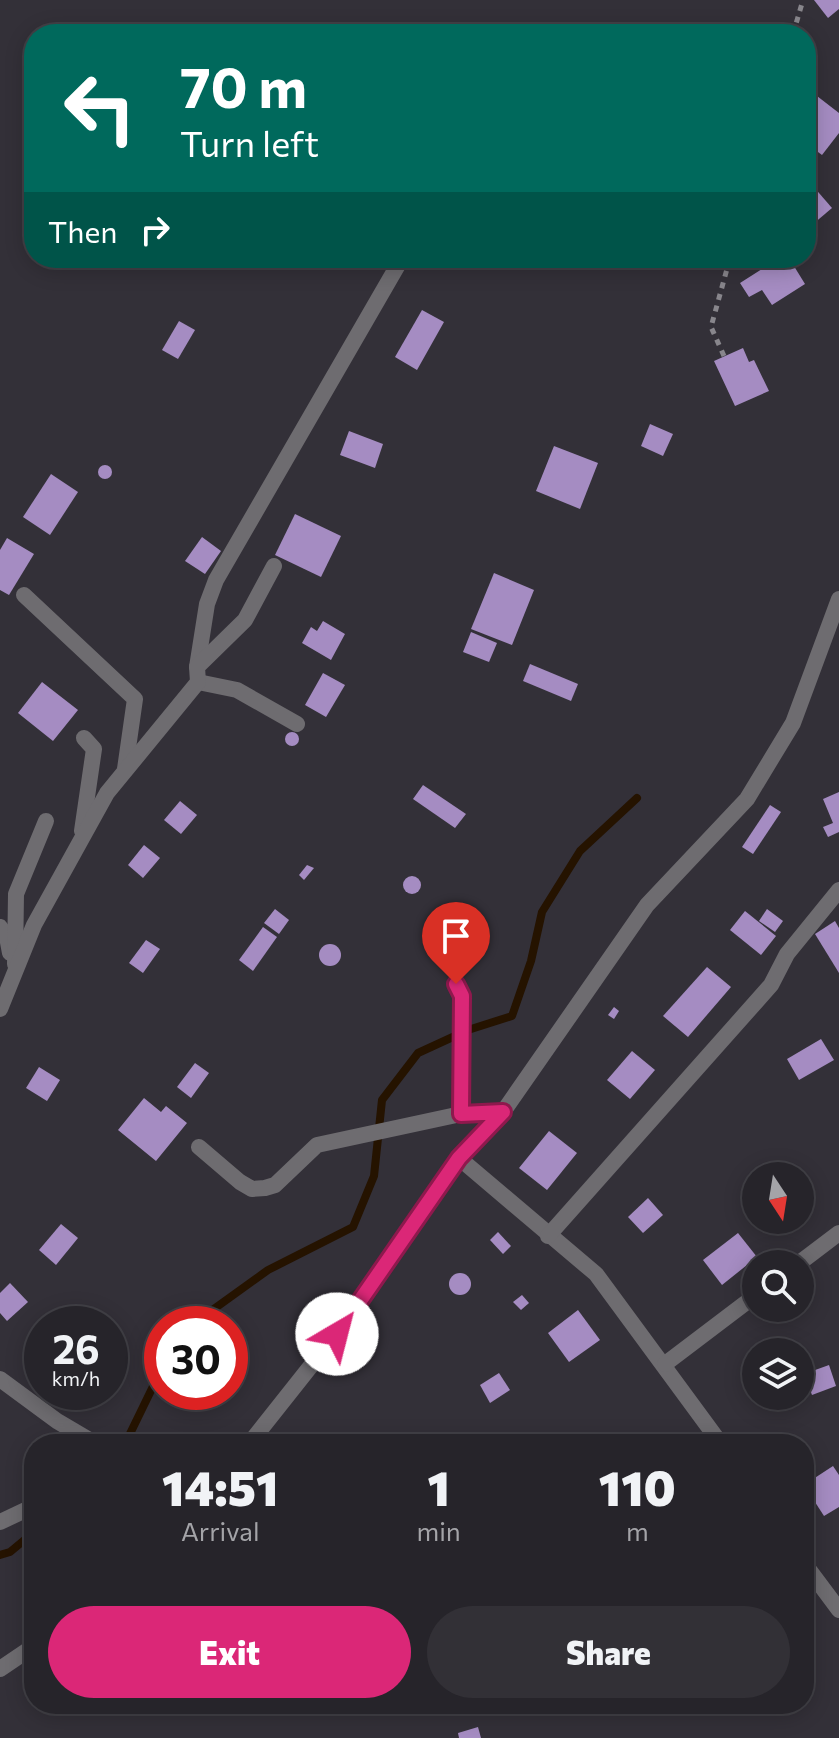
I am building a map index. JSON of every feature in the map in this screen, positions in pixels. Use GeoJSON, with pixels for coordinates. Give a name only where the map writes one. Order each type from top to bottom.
{"type":"FeatureCollection","features":[{"type":"Feature","properties":{"kind":"street"},"geometry":{"type":"LineString","coordinates":[[198,674],[207,604],[216,580],[396,268]]}},
{"type":"Feature","properties":{"kind":"street"},"geometry":{"type":"LineString","coordinates":[[0,1009],[34,925],[107,793],[198,674],[245,620],[274,566]]}},
{"type":"Feature","properties":{"kind":"street"},"geometry":{"type":"LineString","coordinates":[[24,595],[135,699],[125,770]]}},
{"type":"Feature","properties":{"kind":"street"},"geometry":{"type":"LineString","coordinates":[[257,1434],[356,1309],[459,1158],[503,1112],[647,905],[747,799],[793,723],[839,599]]}},
{"type":"Feature","properties":{"kind":"street"},"geometry":{"type":"LineString","coordinates":[[832,619],[839,645]]}},
{"type":"Feature","properties":{"kind":"street"},"geometry":{"type":"LineString","coordinates":[[198,674],[237,690],[297,724]]}},
{"type":"Feature","properties":{"kind":"street"},"geometry":{"type":"LineString","coordinates":[[80,840],[94,749],[84,738]]}},
{"type":"Feature","properties":{"kind":"street"},"geometry":{"type":"LineString","coordinates":[[14,974],[16,894],[46,821]]}},
{"type":"Feature","properties":{"kind":"street"},"geometry":{"type":"LineString","coordinates":[[548,1236],[771,985],[787,954],[839,890]]}},
{"type":"Feature","properties":{"kind":"street"},"geometry":{"type":"LineString","coordinates":[[0,927],[7,937],[14,974]]}},
{"type":"Feature","properties":{"kind":"street"},"geometry":{"type":"LineString","coordinates":[[456,984],[462,996],[461,1114]]}},
{"type":"Feature","properties":{"kind":"street"},"geometry":{"type":"LineString","coordinates":[[199,1147],[240,1182],[252,1189],[265,1188],[275,1185],[317,1145],[461,1114],[503,1112]]}},
{"type":"Feature","properties":{"kind":"street"},"geometry":{"type":"LineString","coordinates":[[459,1158],[596,1274],[714,1434]]}},
{"type":"Feature","properties":{"kind":"street"},"geometry":{"type":"LineString","coordinates":[[814,1252],[839,1233]]}},
{"type":"Feature","properties":{"kind":"street"},"geometry":{"type":"LineString","coordinates":[[665,1364],[742,1306]]}},
{"type":"Feature","properties":{"kind":"street"},"geometry":{"type":"LineString","coordinates":[[0,1379],[79,1434]]}},
{"type":"Feature","properties":{"kind":"street"},"geometry":{"type":"LineString","coordinates":[[0,1522],[24,1511]]}},
{"type":"Feature","properties":{"kind":"street"},"geometry":{"type":"LineString","coordinates":[[814,1576],[839,1610]]}},
{"type":"Feature","properties":{"kind":"street"},"geometry":{"type":"LineString","coordinates":[[0,1669],[24,1653]]}},
{"type":"Feature","properties":{"kind":"path"},"geometry":{"type":"LineString","coordinates":[[796,24],[803,0]]}},
{"type":"Feature","properties":{"kind":"path"},"geometry":{"type":"LineString","coordinates":[[724,356],[711,327],[727,268]]}},
{"type":"Feature","properties":{"kind":"building"},"geometry":{"type":"Polygon","coordinates":[[[814,0],[839,0],[839,9],[828,18],[814,0]]]}},
{"type":"Feature","properties":{"kind":"building"},"geometry":{"type":"Polygon","coordinates":[[[816,97],[839,113],[839,133],[822,155],[816,150],[816,97]]]}},
{"type":"Feature","properties":{"kind":"building"},"geometry":{"type":"Polygon","coordinates":[[[816,190],[832,208],[816,222],[816,190]]]}},
{"type":"Feature","properties":{"kind":"building"},"geometry":{"type":"Polygon","coordinates":[[[795,268],[805,284],[772,305],[762,290],[749,297],[740,283],[762,269],[795,268]]]}},
{"type":"Feature","properties":{"kind":"building"},"geometry":{"type":"Polygon","coordinates":[[[422,310],[444,322],[417,370],[395,357],[422,310]]]}},
{"type":"Feature","properties":{"kind":"building"},"geometry":{"type":"Polygon","coordinates":[[[179,321],[195,330],[178,359],[162,350],[179,321]]]}},
{"type":"Feature","properties":{"kind":"building"},"geometry":{"type":"Polygon","coordinates":[[[743,348],[749,362],[754,360],[769,391],[735,406],[714,361],[743,348]]]}},
{"type":"Feature","properties":{"kind":"building"},"geometry":{"type":"Polygon","coordinates":[[[650,424],[673,434],[663,456],[641,446],[650,424]]]}},
{"type":"Feature","properties":{"kind":"building"},"geometry":{"type":"Polygon","coordinates":[[[349,431],[383,444],[375,468],[340,455],[349,431]]]}},
{"type":"Feature","properties":{"kind":"building"},"geometry":{"type":"Polygon","coordinates":[[[554,446],[598,463],[580,509],[536,491],[554,446]]]}},
{"type":"Feature","properties":{"kind":"building"},"geometry":{"type":"Polygon","coordinates":[[[105,465],[112,472],[105,479],[98,472],[105,465]]]}},
{"type":"Feature","properties":{"kind":"building"},"geometry":{"type":"Polygon","coordinates":[[[51,474],[78,492],[50,535],[23,517],[51,474]]]}},
{"type":"Feature","properties":{"kind":"building"},"geometry":{"type":"Polygon","coordinates":[[[295,514],[341,536],[321,577],[275,555],[295,514]]]}},
{"type":"Feature","properties":{"kind":"building"},"geometry":{"type":"Polygon","coordinates":[[[202,537],[221,551],[205,574],[185,561],[202,537]]]}},
{"type":"Feature","properties":{"kind":"building"},"geometry":{"type":"Polygon","coordinates":[[[7,538],[34,554],[9,595],[0,590],[0,550],[7,538]]]}},
{"type":"Feature","properties":{"kind":"building"},"geometry":{"type":"Polygon","coordinates":[[[494,573],[534,590],[512,645],[471,629],[494,573]]]}},
{"type":"Feature","properties":{"kind":"building"},"geometry":{"type":"Polygon","coordinates":[[[323,621],[345,634],[331,660],[302,643],[311,627],[317,631],[323,621]]]}},
{"type":"Feature","properties":{"kind":"building"},"geometry":{"type":"Polygon","coordinates":[[[471,632],[497,643],[489,662],[463,652],[471,632]]]}},
{"type":"Feature","properties":{"kind":"building"},"geometry":{"type":"Polygon","coordinates":[[[530,664],[578,684],[571,701],[523,681],[530,664]]]}},
{"type":"Feature","properties":{"kind":"building"},"geometry":{"type":"Polygon","coordinates":[[[323,673],[345,685],[326,717],[305,705],[323,673]]]}},
{"type":"Feature","properties":{"kind":"building"},"geometry":{"type":"Polygon","coordinates":[[[42,682],[78,710],[53,741],[18,713],[42,682]]]}},
{"type":"Feature","properties":{"kind":"building"},"geometry":{"type":"Polygon","coordinates":[[[292,732],[299,739],[292,746],[285,739],[292,732]]]}},
{"type":"Feature","properties":{"kind":"building"},"geometry":{"type":"Polygon","coordinates":[[[423,785],[466,814],[455,828],[413,799],[423,785]]]}},
{"type":"Feature","properties":{"kind":"building"},"geometry":{"type":"Polygon","coordinates":[[[839,792],[839,832],[828,837],[823,827],[833,823],[823,799],[839,792]]]}},
{"type":"Feature","properties":{"kind":"building"},"geometry":{"type":"Polygon","coordinates":[[[180,801],[197,815],[181,834],[164,820],[180,801]]]}},
{"type":"Feature","properties":{"kind":"building"},"geometry":{"type":"Polygon","coordinates":[[[770,805],[781,812],[753,854],[742,847],[770,805]]]}},
{"type":"Feature","properties":{"kind":"building"},"geometry":{"type":"Polygon","coordinates":[[[144,845],[160,858],[143,878],[128,865],[144,845]]]}},
{"type":"Feature","properties":{"kind":"building"},"geometry":{"type":"Polygon","coordinates":[[[307,865],[314,868],[304,880],[299,875],[307,865]]]}},
{"type":"Feature","properties":{"kind":"building"},"geometry":{"type":"Polygon","coordinates":[[[412,876],[421,885],[412,894],[403,885],[412,876]]]}},
{"type":"Feature","properties":{"kind":"building"},"geometry":{"type":"Polygon","coordinates":[[[275,909],[289,920],[279,934],[264,923],[275,909]]]}},
{"type":"Feature","properties":{"kind":"building"},"geometry":{"type":"Polygon","coordinates":[[[767,909],[783,921],[775,932],[759,921],[767,909]]]}},
{"type":"Feature","properties":{"kind":"building"},"geometry":{"type":"Polygon","coordinates":[[[745,911],[776,936],[761,955],[730,930],[745,911]]]}},
{"type":"Feature","properties":{"kind":"building"},"geometry":{"type":"Polygon","coordinates":[[[835,921],[839,928],[839,973],[815,934],[835,921]]]}},
{"type":"Feature","properties":{"kind":"building"},"geometry":{"type":"Polygon","coordinates":[[[263,927],[277,937],[253,971],[239,960],[263,927]]]}},
{"type":"Feature","properties":{"kind":"building"},"geometry":{"type":"Polygon","coordinates":[[[146,940],[160,949],[143,973],[129,963],[146,940]]]}},
{"type":"Feature","properties":{"kind":"building"},"geometry":{"type":"Polygon","coordinates":[[[330,944],[341,955],[330,966],[319,955],[330,944]]]}},
{"type":"Feature","properties":{"kind":"building"},"geometry":{"type":"Polygon","coordinates":[[[707,967],[731,987],[688,1037],[663,1016],[707,967]]]}},
{"type":"Feature","properties":{"kind":"building"},"geometry":{"type":"Polygon","coordinates":[[[614,1007],[619,1011],[614,1019],[608,1015],[614,1007]]]}},
{"type":"Feature","properties":{"kind":"building"},"geometry":{"type":"Polygon","coordinates":[[[821,1039],[834,1060],[799,1080],[787,1059],[821,1039]]]}},
{"type":"Feature","properties":{"kind":"building"},"geometry":{"type":"Polygon","coordinates":[[[632,1051],[655,1070],[630,1099],[607,1080],[632,1051]]]}},
{"type":"Feature","properties":{"kind":"building"},"geometry":{"type":"Polygon","coordinates":[[[195,1063],[209,1073],[191,1098],[177,1087],[195,1063]]]}},
{"type":"Feature","properties":{"kind":"building"},"geometry":{"type":"Polygon","coordinates":[[[39,1067],[60,1080],[47,1101],[26,1088],[39,1067]]]}},
{"type":"Feature","properties":{"kind":"building"},"geometry":{"type":"Polygon","coordinates":[[[144,1098],[161,1112],[166,1106],[187,1123],[156,1161],[118,1130],[144,1098]]]}},
{"type":"Feature","properties":{"kind":"building"},"geometry":{"type":"Polygon","coordinates":[[[549,1131],[577,1153],[547,1190],[519,1168],[549,1131]]]}},
{"type":"Feature","properties":{"kind":"building"},"geometry":{"type":"Polygon","coordinates":[[[648,1198],[663,1215],[643,1233],[628,1217],[648,1198]]]}},
{"type":"Feature","properties":{"kind":"building"},"geometry":{"type":"Polygon","coordinates":[[[61,1224],[78,1238],[56,1265],[39,1250],[61,1224]]]}},
{"type":"Feature","properties":{"kind":"building"},"geometry":{"type":"Polygon","coordinates":[[[498,1232],[511,1246],[503,1254],[490,1240],[498,1232]]]}},
{"type":"Feature","properties":{"kind":"building"},"geometry":{"type":"Polygon","coordinates":[[[738,1233],[751,1250],[742,1250],[742,1269],[722,1285],[703,1260],[738,1233]]]}},
{"type":"Feature","properties":{"kind":"building"},"geometry":{"type":"Polygon","coordinates":[[[460,1273],[468,1276],[471,1284],[468,1292],[460,1295],[452,1292],[449,1284],[452,1276],[460,1273]]]}},
{"type":"Feature","properties":{"kind":"building"},"geometry":{"type":"Polygon","coordinates":[[[10,1283],[28,1302],[7,1321],[0,1313],[0,1293],[10,1283]]]}},
{"type":"Feature","properties":{"kind":"building"},"geometry":{"type":"Polygon","coordinates":[[[522,1295],[529,1303],[521,1310],[513,1302],[522,1295]]]}},
{"type":"Feature","properties":{"kind":"building"},"geometry":{"type":"Polygon","coordinates":[[[578,1310],[600,1340],[569,1362],[548,1333],[578,1310]]]}},
{"type":"Feature","properties":{"kind":"building"},"geometry":{"type":"Polygon","coordinates":[[[829,1365],[836,1386],[814,1394],[814,1370],[829,1365]]]}},
{"type":"Feature","properties":{"kind":"building"},"geometry":{"type":"Polygon","coordinates":[[[499,1373],[510,1390],[490,1403],[480,1385],[499,1373]]]}},
{"type":"Feature","properties":{"kind":"building"},"geometry":{"type":"Polygon","coordinates":[[[833,1466],[839,1475],[839,1507],[824,1516],[814,1500],[814,1478],[833,1466]]]}},
{"type":"Feature","properties":{"kind":"building"},"geometry":{"type":"Polygon","coordinates":[[[478,1727],[481,1738],[459,1738],[458,1733],[478,1727]]]}},
{"type":"Feature","properties":{"kind":"waterway"},"geometry":{"type":"LineString","coordinates":[[218,1306],[268,1270],[353,1227],[374,1176],[382,1100],[418,1053],[468,1030],[512,1016],[531,961],[542,912],[580,851],[637,798]]}},
{"type":"Feature","properties":{"kind":"waterway"},"geometry":{"type":"LineString","coordinates":[[130,1434],[144,1405]]}},
{"type":"Feature","properties":{"kind":"waterway"},"geometry":{"type":"LineString","coordinates":[[0,1555],[10,1552],[24,1540]]}},
{"type":"Feature","properties":{"kind":"route"},"geometry":{"type":"LineString","coordinates":[[337,1334],[459,1158],[503,1112],[461,1114],[459,1041],[462,996],[456,984]]}}]}
